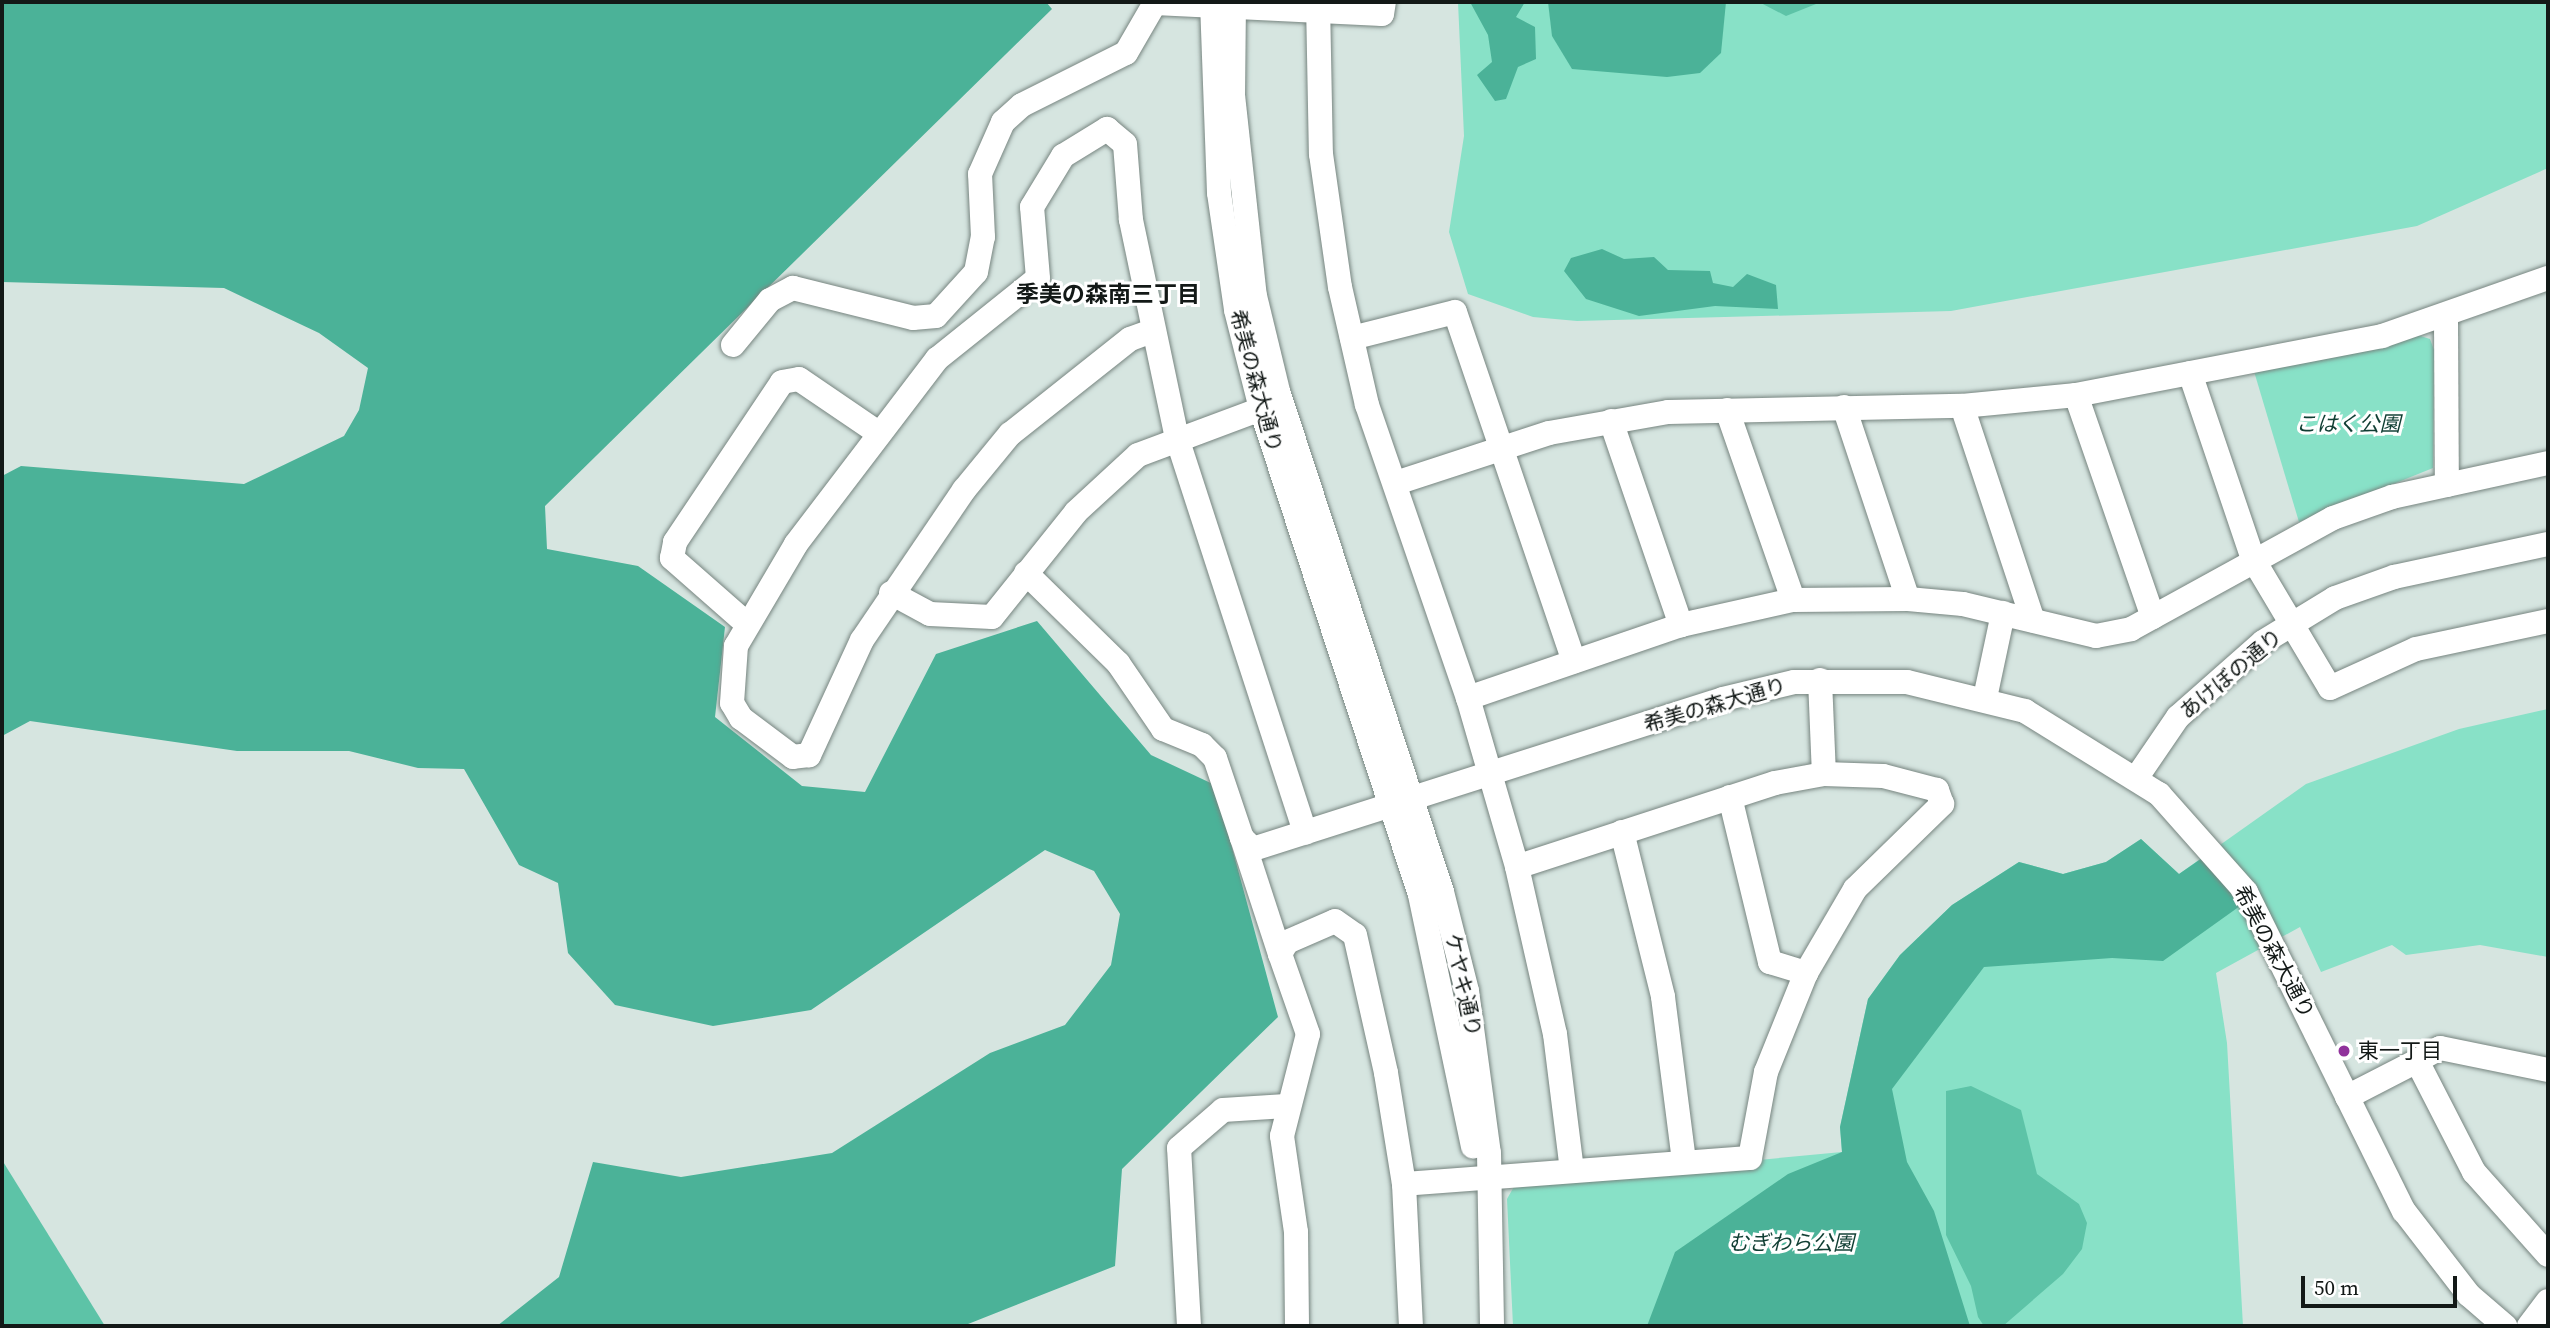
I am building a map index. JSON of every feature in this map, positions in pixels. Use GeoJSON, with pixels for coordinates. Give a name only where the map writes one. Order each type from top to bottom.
{"type":"FeatureCollection","features":[{"type":"Feature","properties":{"kind":"street"},"geometry":{"type":"LineString","coordinates":[[733,345],[769,300],[793,288],[913,318],[936,316],[976,272],[983,237],[980,174],[1003,122],[1022,105],[1126,53],[1155,3],[1318,7],[1382,15],[1384,2]]}},
{"type":"Feature","properties":{"kind":"street","name":"希美の森大通り"},"geometry":{"type":"LineString","coordinates":[[1223,4],[1219,193],[1236,310],[1261,409],[1401,803]]}},
{"type":"Feature","properties":{"kind":"street","name":"希美の森大通り"},"geometry":{"type":"LineString","coordinates":[[1223,4],[1255,296],[1278,391],[1401,803]]}},
{"type":"Feature","properties":{"kind":"street"},"geometry":{"type":"LineString","coordinates":[[1318,7],[1321,154],[1352,338],[1396,483],[1468,698],[1517,867],[1555,1034],[1572,1170]]}},
{"type":"Feature","properties":{"kind":"street"},"geometry":{"type":"LineString","coordinates":[[1152,331],[1130,339],[1010,434],[891,593],[862,640],[809,755],[793,757],[741,718],[732,703],[736,646],[747,624],[877,432],[937,359],[1038,278],[1032,206],[1063,156],[1107,129],[1125,144],[1152,331],[1177,438],[1305,833]]}},
{"type":"Feature","properties":{"kind":"street"},"geometry":{"type":"LineString","coordinates":[[1396,483],[1503,447],[1611,421],[1727,410],[1962,406],[2076,395],[2446,318],[2548,278]]}},
{"type":"Feature","properties":{"kind":"street"},"geometry":{"type":"LineString","coordinates":[[1352,338],[1455,312],[1574,661]]}},
{"type":"Feature","properties":{"kind":"street"},"geometry":{"type":"LineString","coordinates":[[2446,318],[2447,485]]}},
{"type":"Feature","properties":{"kind":"street"},"geometry":{"type":"LineString","coordinates":[[2189,373],[2253,559],[2330,688],[2416,649],[2548,621]]}},
{"type":"Feature","properties":{"kind":"street"},"geometry":{"type":"LineString","coordinates":[[747,624],[672,558],[675,542],[774,393],[782,382],[799,379],[877,432]]}},
{"type":"Feature","properties":{"kind":"street"},"geometry":{"type":"LineString","coordinates":[[2076,395],[2153,617]]}},
{"type":"Feature","properties":{"kind":"street"},"geometry":{"type":"LineString","coordinates":[[1962,406],[2033,621]]}},
{"type":"Feature","properties":{"kind":"street"},"geometry":{"type":"LineString","coordinates":[[1844,407],[1908,599]]}},
{"type":"Feature","properties":{"kind":"street"},"geometry":{"type":"LineString","coordinates":[[891,593],[930,614],[992,617],[1076,512],[1138,455],[1177,438],[1261,409]]}},
{"type":"Feature","properties":{"kind":"street"},"geometry":{"type":"LineString","coordinates":[[1727,410],[1793,600]]}},
{"type":"Feature","properties":{"kind":"street"},"geometry":{"type":"LineString","coordinates":[[1611,421],[1681,625]]}},
{"type":"Feature","properties":{"kind":"street"},"geometry":{"type":"LineString","coordinates":[[1468,698],[1681,625],[1793,600],[1908,599],[2003,613],[2096,636],[2153,617],[2253,559],[2333,517],[2447,485],[2548,463]]}},
{"type":"Feature","properties":{"kind":"street","name":"あけぼの通り"},"geometry":{"type":"LineString","coordinates":[[2137,777],[2178,717],[2291,625],[2335,598],[2393,577],[2548,544]]}},
{"type":"Feature","properties":{"kind":"street"},"geometry":{"type":"LineString","coordinates":[[1026,573],[1118,663],[1163,729],[1202,745],[1215,758],[1308,1034],[1286,1105],[1282,1136],[1296,1232],[1297,1326]]}},
{"type":"Feature","properties":{"kind":"street"},"geometry":{"type":"LineString","coordinates":[[1985,698],[2003,613]]}},
{"type":"Feature","properties":{"kind":"street"},"geometry":{"type":"LineString","coordinates":[[1820,680],[1824,774]]}},
{"type":"Feature","properties":{"kind":"street","name":"希美の森大通り"},"geometry":{"type":"LineString","coordinates":[[1401,803],[1723,699],[1820,680],[1907,682],[1985,698],[2072,735],[2137,777],[2202,836],[2246,892],[2404,1211],[2469,1295],[2505,1326]]}},
{"type":"Feature","properties":{"kind":"street"},"geometry":{"type":"LineString","coordinates":[[1404,1184],[1486,1175],[1750,1158],[1766,1072],[1805,973],[1855,889],[1942,804],[1937,790],[1911,782],[1824,774],[1730,797],[1517,867]]}},
{"type":"Feature","properties":{"kind":"street"},"geometry":{"type":"LineString","coordinates":[[1730,797],[1770,962],[1805,973]]}},
{"type":"Feature","properties":{"kind":"street"},"geometry":{"type":"LineString","coordinates":[[1242,838],[1253,849],[1401,803]]}},
{"type":"Feature","properties":{"kind":"street","name":"ケヤキ通り"},"geometry":{"type":"LineString","coordinates":[[1401,803],[1474,1149],[1486,1175],[1492,1326]]}},
{"type":"Feature","properties":{"kind":"street"},"geometry":{"type":"LineString","coordinates":[[1622,832],[1663,997],[1684,1162]]}},
{"type":"Feature","properties":{"kind":"street"},"geometry":{"type":"LineString","coordinates":[[1280,954],[1287,942],[1335,920],[1355,935],[1404,1184],[1411,1326]]}},
{"type":"Feature","properties":{"kind":"street"},"geometry":{"type":"LineString","coordinates":[[2347,1097],[2440,1048],[2546,1073]]}},
{"type":"Feature","properties":{"kind":"street"},"geometry":{"type":"LineString","coordinates":[[2417,1061],[2474,1172],[2548,1255]]}},
{"type":"Feature","properties":{"kind":"street"},"geometry":{"type":"LineString","coordinates":[[1189,1326],[1179,1148],[1223,1110],[1286,1105]]}},
{"type":"Feature","properties":{"kind":"street"},"geometry":{"type":"LineString","coordinates":[[2529,1326],[2548,1301]]}},
{"type":"Feature","properties":{"kind":"green space"},"geometry":{"type":"Polygon","coordinates":[[[2,2],[1046,2],[1052,9],[545,506],[547,549],[638,566],[725,627],[715,717],[802,786],[865,792],[936,654],[1037,621],[1151,755],[1215,785],[1278,1017],[1122,1169],[1115,1266],[963,1326],[497,1326],[559,1277],[593,1162],[681,1177],[832,1153],[990,1053],[1065,1025],[1111,965],[1120,914],[1094,871],[1045,850],[811,1010],[713,1026],[615,1005],[568,953],[558,883],[519,865],[464,769],[418,768],[349,751],[237,751],[30,721],[2,736],[2,476],[21,466],[244,484],[344,436],[359,410],[368,368],[319,333],[224,288],[2,282],[2,2]]]}},
{"type":"Feature","properties":{"kind":"green space"},"geometry":{"type":"Polygon","coordinates":[[[1458,2],[2548,2],[2548,168],[2417,226],[1951,311],[1577,321],[1533,317],[1468,294],[1449,232],[1464,136],[1458,2]]]}},
{"type":"Feature","properties":{"kind":"green space"},"geometry":{"type":"Polygon","coordinates":[[[1470,2],[1525,2],[1516,17],[1535,27],[1536,59],[1518,67],[1506,99],[1495,101],[1477,75],[1492,62],[1488,35],[1470,2]]]}},
{"type":"Feature","properties":{"kind":"green space"},"geometry":{"type":"Polygon","coordinates":[[[1548,2],[1726,2],[1721,53],[1700,73],[1667,77],[1572,69],[1552,36],[1548,2]]]}},
{"type":"Feature","properties":{"kind":"green space"},"geometry":{"type":"Polygon","coordinates":[[[1602,249],[1624,259],[1654,257],[1668,270],[1710,271],[1713,283],[1733,287],[1747,274],[1776,285],[1778,309],[1715,306],[1639,316],[1586,299],[1564,271],[1571,258],[1602,249]]]}},
{"type":"Feature","properties":{"kind":"green space","name":"こはく公園"},"geometry":{"type":"Polygon","coordinates":[[[2414,334],[2430,339],[2434,350],[2433,468],[2299,522],[2253,368],[2414,334]]]}},
{"type":"Feature","properties":{"kind":"green space","name":"むぎわら公園"},"geometry":{"type":"Polygon","coordinates":[[[2548,709],[2548,957],[2480,945],[2406,955],[2392,945],[2321,972],[2300,927],[2216,973],[2227,1043],[2243,1326],[1513,1326],[1507,1199],[1516,1183],[1842,1152],[1840,1127],[1868,999],[1900,955],[1952,905],[2019,862],[2063,874],[2106,862],[2141,839],[2179,874],[2306,784],[2459,729],[2548,709]]]}},
{"type":"Feature","properties":{"kind":"green space","name":"むぎわら公園"},"geometry":{"type":"Polygon","coordinates":[[[2141,839],[2179,874],[2205,856],[2240,906],[2163,961],[2112,958],[1984,967],[1892,1089],[1907,1162],[1934,1211],[1970,1326],[1647,1326],[1675,1252],[1788,1174],[1842,1152],[1840,1127],[1868,999],[1900,955],[1952,905],[2019,862],[2063,874],[2106,862],[2141,839]]]}},
{"type":"Feature","properties":{"kind":"shaded area"},"geometry":{"type":"Polygon","coordinates":[[[1759,2],[1821,2],[1786,16],[1759,2]]]}},
{"type":"Feature","properties":{"kind":"shaded area"},"geometry":{"type":"Polygon","coordinates":[[[1971,1086],[2021,1110],[2037,1174],[2079,1204],[2087,1223],[2082,1249],[2063,1274],[2003,1326],[1984,1326],[1978,1317],[1971,1286],[1946,1235],[1946,1091],[1971,1086]]]}},
{"type":"Feature","properties":{"kind":"shaded area"},"geometry":{"type":"Polygon","coordinates":[[[2,1160],[105,1326],[2,1326],[2,1160]]]}},
{"type":"Feature","properties":{"kind":"place","name":"東一丁目"},"geometry":{"type":"Point","coordinates":[2344,1051]}},
{"type":"Feature","properties":{"kind":"district","name":"季美の森南三丁目"},"geometry":{"type":"Point","coordinates":[1108,294]}}]}
